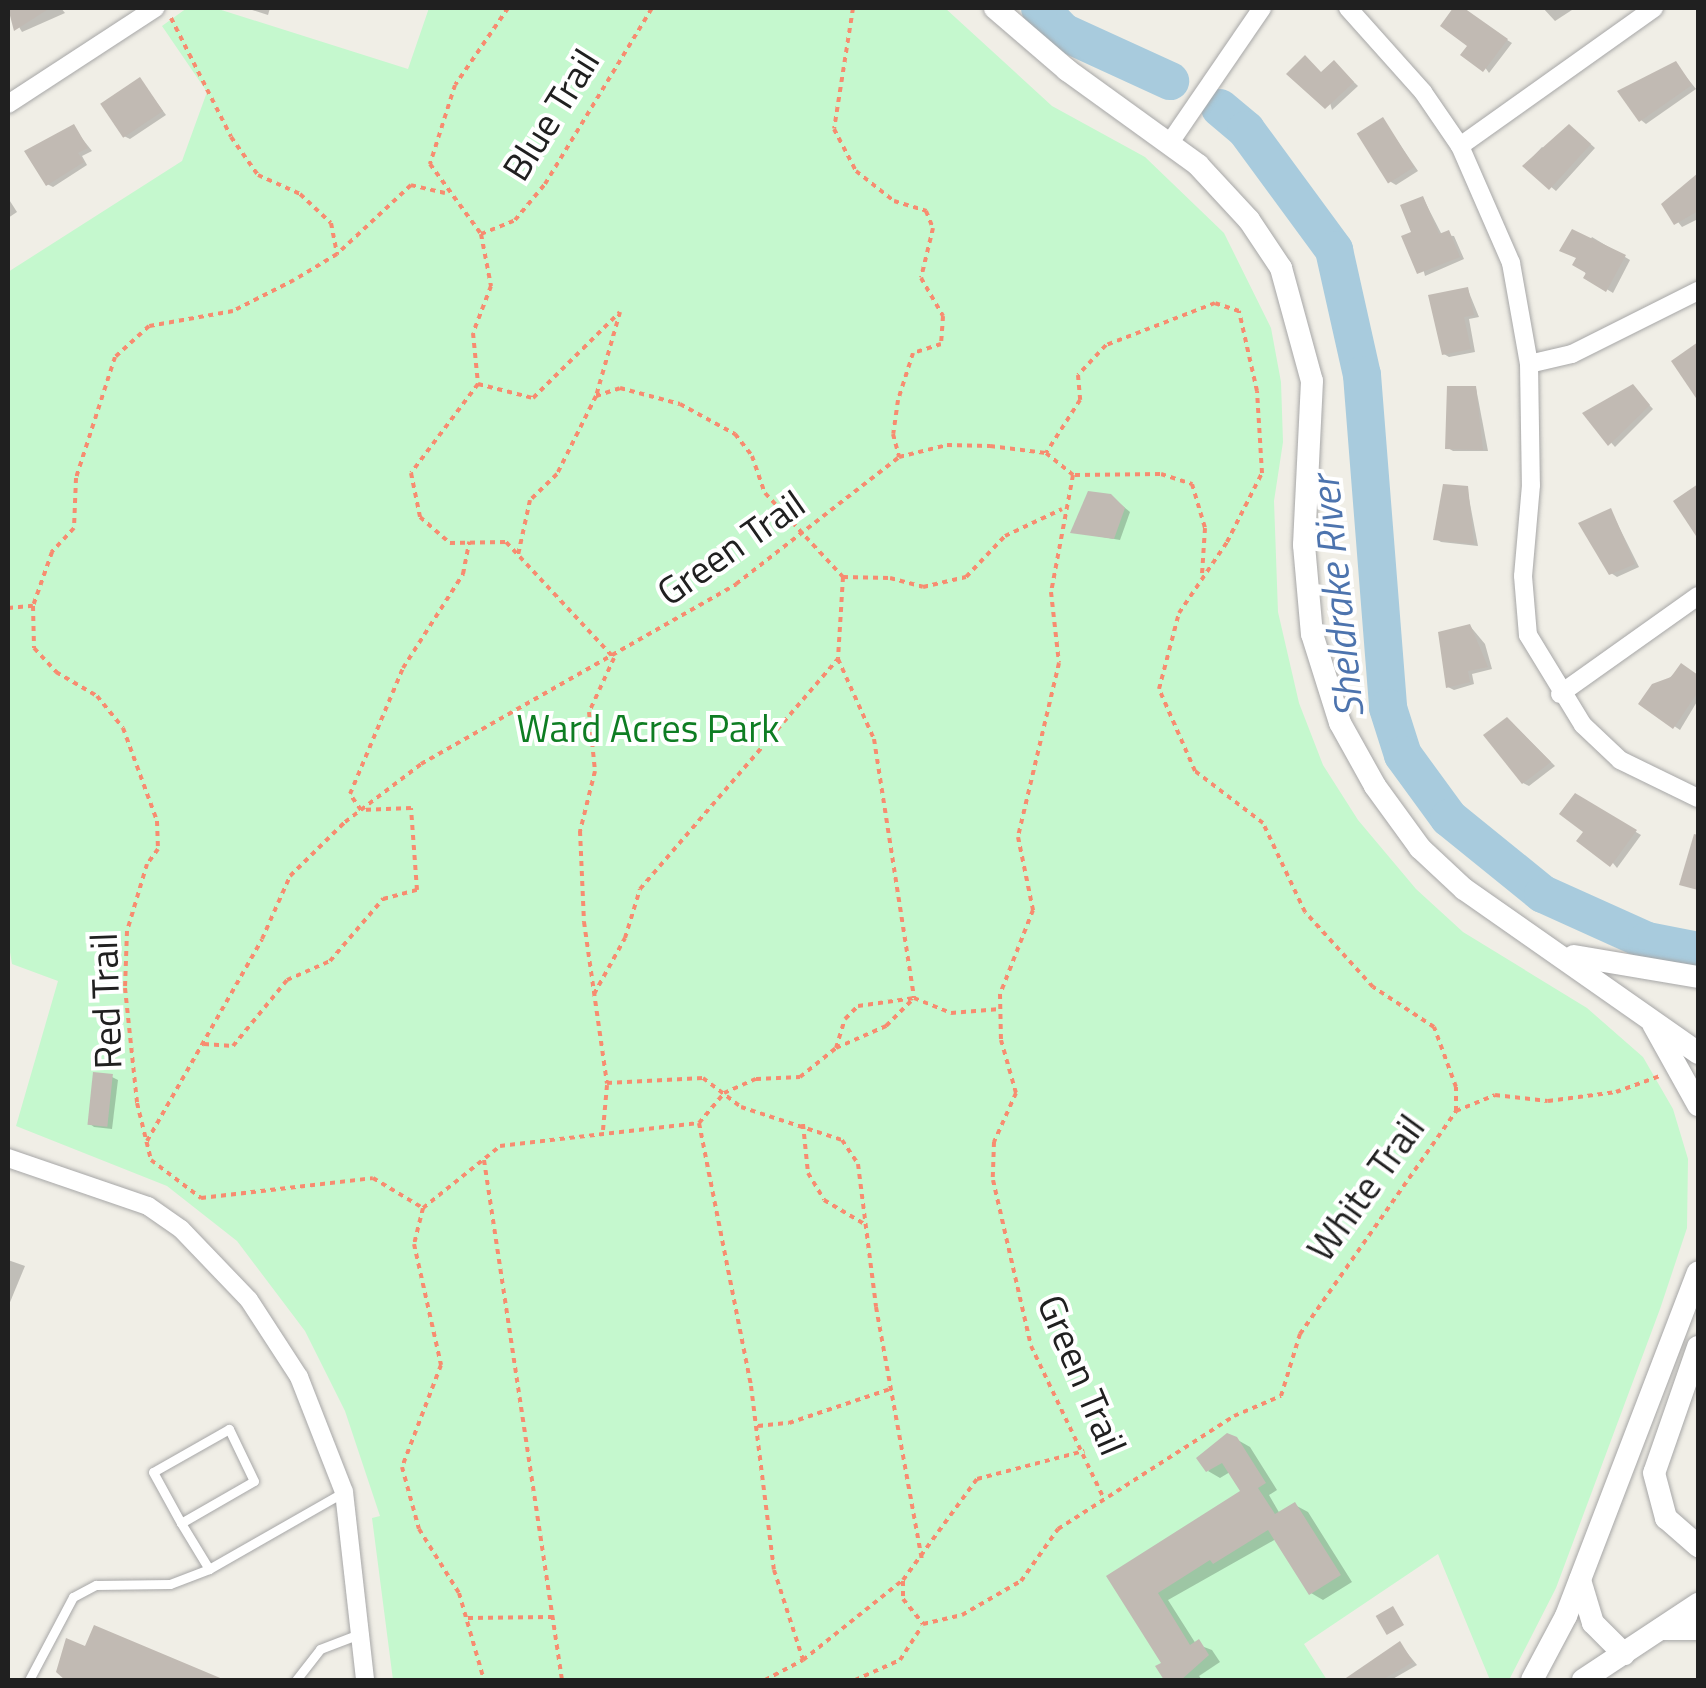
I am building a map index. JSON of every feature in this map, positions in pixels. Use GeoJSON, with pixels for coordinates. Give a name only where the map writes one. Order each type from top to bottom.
{"type":"FeatureCollection","features":[{"type":"Feature","properties":{"kind":"street"},"geometry":{"type":"LineString","coordinates":[[8,104],[160,8]]}},
{"type":"Feature","properties":{"kind":"street"},"geometry":{"type":"LineString","coordinates":[[996,8],[1066,70],[1168,144],[1225,192],[1268,246],[1299,318],[1315,415],[1305,515],[1308,606],[1320,663],[1353,752],[1439,868],[1646,1012],[1698,1053]]}},
{"type":"Feature","properties":{"kind":"street"},"geometry":{"type":"LineString","coordinates":[[1168,144],[1262,8]]}},
{"type":"Feature","properties":{"kind":"street"},"geometry":{"type":"LineString","coordinates":[[1348,8],[1423,92],[1460,146],[1500,226],[1529,364],[1528,635],[1560,694],[1620,760],[1698,798]]}},
{"type":"Feature","properties":{"kind":"street"},"geometry":{"type":"LineString","coordinates":[[1460,146],[1654,8]]}},
{"type":"Feature","properties":{"kind":"street"},"geometry":{"type":"LineString","coordinates":[[1529,364],[1572,354],[1698,291]]}},
{"type":"Feature","properties":{"kind":"street"},"geometry":{"type":"LineString","coordinates":[[1560,694],[1698,596]]}},
{"type":"Feature","properties":{"kind":"street"},"geometry":{"type":"LineString","coordinates":[[1560,954],[1698,978]]}},
{"type":"Feature","properties":{"kind":"street"},"geometry":{"type":"LineString","coordinates":[[1646,1012],[1698,1105]]}},
{"type":"Feature","properties":{"kind":"street"},"geometry":{"type":"LineString","coordinates":[[8,1158],[148,1206],[180,1229],[249,1300],[299,1377],[344,1492],[365,1680]]}},
{"type":"Feature","properties":{"kind":"street"},"geometry":{"type":"LineString","coordinates":[[1532,1680],[1580,1580],[1698,1272]]}},
{"type":"Feature","properties":{"kind":"street"},"geometry":{"type":"LineString","coordinates":[[1698,1347],[1654,1473],[1666,1518],[1698,1546]]}},
{"type":"Feature","properties":{"kind":"street"},"geometry":{"type":"LineString","coordinates":[[1580,1580],[1593,1623],[1624,1654]]}},
{"type":"Feature","properties":{"kind":"street"},"geometry":{"type":"LineString","coordinates":[[1584,1680],[1698,1604]]}},
{"type":"Feature","properties":{"kind":"street"},"geometry":{"type":"LineString","coordinates":[[1661,1629],[1698,1629]]}},
{"type":"Feature","properties":{"kind":"lane"},"geometry":{"type":"LineString","coordinates":[[180,1523],[254,1481],[228,1429],[153,1472],[180,1523],[208,1569]]}},
{"type":"Feature","properties":{"kind":"lane"},"geometry":{"type":"LineString","coordinates":[[29,1680],[73,1597],[96,1585],[170,1584],[208,1569],[344,1492]]}},
{"type":"Feature","properties":{"kind":"lane"},"geometry":{"type":"LineString","coordinates":[[296,1680],[320,1648],[359,1634]]}},
{"type":"Feature","properties":{"kind":"path"},"geometry":{"type":"LineString","coordinates":[[160,8],[258,176],[300,194],[331,223],[336,254]]}},
{"type":"Feature","properties":{"kind":"path"},"geometry":{"type":"LineString","coordinates":[[508,8],[455,85],[430,164],[445,193],[481,234],[492,286],[473,333],[478,384],[411,472],[420,517],[450,543],[506,542],[614,658],[590,712],[595,770],[580,831],[594,994],[607,1083],[603,1130]]}},
{"type":"Feature","properties":{"kind":"path","name":"Blue Trail"},"geometry":{"type":"LineString","coordinates":[[481,234],[516,220],[546,184],[652,8]]}},
{"type":"Feature","properties":{"kind":"path"},"geometry":{"type":"LineString","coordinates":[[852,8],[834,130],[856,170],[894,201],[926,211],[934,228],[920,278],[943,316],[941,344],[913,353],[898,400],[893,434],[898,457]]}},
{"type":"Feature","properties":{"kind":"path","name":"Red Trail"},"geometry":{"type":"LineString","coordinates":[[147,1141],[125,988],[127,931],[147,864],[158,849],[157,820],[123,728],[97,696],[56,672],[34,648],[32,606],[52,552],[74,528],[76,478],[115,357],[149,326],[233,310],[336,254],[411,185],[445,193]]}},
{"type":"Feature","properties":{"kind":"path","name":"White Trail"},"geometry":{"type":"LineString","coordinates":[[1046,453],[1080,400],[1078,375],[1106,345],[1215,303],[1239,311],[1257,391],[1262,473],[1179,613],[1159,689],[1195,771],[1263,823],[1305,912],[1373,988],[1434,1026],[1456,1088],[1456,1111],[1330,1285],[1300,1334],[1281,1396],[1234,1416],[1104,1499]]}},
{"type":"Feature","properties":{"kind":"path"},"geometry":{"type":"LineString","coordinates":[[478,384],[533,398],[620,312],[596,396],[557,474],[530,500],[518,555]]}},
{"type":"Feature","properties":{"kind":"path"},"geometry":{"type":"LineString","coordinates":[[596,396],[620,388],[680,404],[735,434],[752,456],[765,493],[807,532],[843,578],[838,659],[874,739],[914,998]]}},
{"type":"Feature","properties":{"kind":"path","name":"Green Trail"},"geometry":{"type":"LineString","coordinates":[[147,1141],[204,1044],[290,876],[361,810],[498,715],[614,658],[736,584],[898,457],[947,446],[1046,453]]}},
{"type":"Feature","properties":{"kind":"path"},"geometry":{"type":"LineString","coordinates":[[1046,453],[1073,475],[1161,474],[1192,484],[1205,528],[1202,579]]}},
{"type":"Feature","properties":{"kind":"path","name":"Green Trail"},"geometry":{"type":"LineString","coordinates":[[923,1624],[962,1615],[1021,1580],[1058,1529],[1104,1499],[1031,1346],[994,1180],[994,1142],[1016,1094],[1000,1040],[1000,994],[1033,910],[1018,837],[1060,663],[1051,592],[1063,508],[1073,475]]}},
{"type":"Feature","properties":{"kind":"path"},"geometry":{"type":"LineString","coordinates":[[843,578],[890,578],[922,587],[966,576],[1005,536],[1063,508]]}},
{"type":"Feature","properties":{"kind":"path"},"geometry":{"type":"LineString","coordinates":[[204,1044],[233,1046],[287,980],[330,961],[384,899],[417,890],[411,808],[361,810],[350,794],[403,668],[463,574],[469,542]]}},
{"type":"Feature","properties":{"kind":"path"},"geometry":{"type":"LineString","coordinates":[[8,608],[32,606]]}},
{"type":"Feature","properties":{"kind":"path"},"geometry":{"type":"LineString","coordinates":[[594,994],[625,938],[640,889],[838,659]]}},
{"type":"Feature","properties":{"kind":"path"},"geometry":{"type":"LineString","coordinates":[[484,1680],[468,1618],[418,1529],[402,1466],[440,1364],[414,1244],[422,1208],[500,1146],[603,1130],[699,1123],[724,1094],[756,1079],[800,1077],[836,1048],[886,1026],[914,998]]}},
{"type":"Feature","properties":{"kind":"path"},"geometry":{"type":"LineString","coordinates":[[836,1048],[845,1019],[858,1006],[914,998],[951,1013],[1000,1009]]}},
{"type":"Feature","properties":{"kind":"path"},"geometry":{"type":"LineString","coordinates":[[1456,1111],[1495,1095],[1548,1101],[1616,1092],[1669,1072]]}},
{"type":"Feature","properties":{"kind":"path"},"geometry":{"type":"LineString","coordinates":[[607,1083],[703,1078],[741,1107],[803,1124],[842,1140],[858,1164],[890,1388],[922,1560]]}},
{"type":"Feature","properties":{"kind":"path"},"geometry":{"type":"LineString","coordinates":[[699,1123],[758,1426],[774,1570],[803,1660]]}},
{"type":"Feature","properties":{"kind":"path"},"geometry":{"type":"LineString","coordinates":[[803,1124],[808,1174],[824,1200],[866,1225]]}},
{"type":"Feature","properties":{"kind":"path"},"geometry":{"type":"LineString","coordinates":[[147,1141],[151,1160],[201,1198],[373,1178],[422,1208]]}},
{"type":"Feature","properties":{"kind":"path"},"geometry":{"type":"LineString","coordinates":[[484,1160],[562,1680]]}},
{"type":"Feature","properties":{"kind":"path"},"geometry":{"type":"LineString","coordinates":[[758,1426],[790,1422],[890,1388]]}},
{"type":"Feature","properties":{"kind":"path"},"geometry":{"type":"LineString","coordinates":[[765,1680],[803,1660],[903,1580],[922,1560],[954,1503],[977,1479],[1084,1451]]}},
{"type":"Feature","properties":{"kind":"path"},"geometry":{"type":"LineString","coordinates":[[855,1680],[900,1660],[923,1624],[903,1599],[903,1580]]}},
{"type":"Feature","properties":{"kind":"path"},"geometry":{"type":"LineString","coordinates":[[468,1618],[552,1617]]}},
{"type":"Feature","properties":{"kind":"green space","name":"Ward Acres Park"},"geometry":{"type":"Polygon","coordinates":[[[187,8],[215,8],[408,69],[429,8],[945,8],[1052,106],[1145,157],[1224,233],[1271,328],[1281,382],[1283,442],[1274,501],[1278,612],[1299,703],[1323,765],[1358,820],[1416,889],[1463,932],[1587,1008],[1643,1057],[1673,1109],[1688,1159],[1687,1228],[1660,1309],[1556,1588],[1509,1680],[1490,1680],[1438,1554],[1304,1644],[1327,1680],[393,1680],[372,1518],[380,1516],[345,1411],[305,1331],[237,1241],[167,1186],[16,1126],[58,981],[12,964],[8,940],[8,272],[182,161],[207,92],[162,26],[187,8]]]}},
{"type":"Feature","properties":{"kind":"building"},"geometry":{"type":"Polygon","coordinates":[[[8,8],[50,8],[14,31],[8,8]]]}},
{"type":"Feature","properties":{"kind":"building"},"geometry":{"type":"Polygon","coordinates":[[[1453,8],[1464,8],[1508,39],[1483,72],[1460,55],[1467,46],[1440,26],[1453,8]]]}},
{"type":"Feature","properties":{"kind":"building"},"geometry":{"type":"Polygon","coordinates":[[[1305,55],[1321,72],[1334,60],[1354,82],[1325,109],[1286,74],[1305,55]]]}},
{"type":"Feature","properties":{"kind":"building"},"geometry":{"type":"Polygon","coordinates":[[[1676,61],[1692,85],[1639,122],[1617,91],[1676,61]]]}},
{"type":"Feature","properties":{"kind":"building"},"geometry":{"type":"Polygon","coordinates":[[[140,77],[163,111],[123,138],[100,104],[140,77]]]}},
{"type":"Feature","properties":{"kind":"building"},"geometry":{"type":"Polygon","coordinates":[[[1383,117],[1414,167],[1388,183],[1357,133],[1383,117]]]}},
{"type":"Feature","properties":{"kind":"building"},"geometry":{"type":"Polygon","coordinates":[[[74,124],[88,148],[78,153],[84,162],[46,186],[24,151],[74,124]]]}},
{"type":"Feature","properties":{"kind":"building"},"geometry":{"type":"Polygon","coordinates":[[[1569,124],[1591,144],[1549,190],[1522,166],[1569,124]]]}},
{"type":"Feature","properties":{"kind":"building"},"geometry":{"type":"Polygon","coordinates":[[[1698,173],[1698,211],[1674,225],[1661,204],[1698,173]]]}},
{"type":"Feature","properties":{"kind":"building"},"geometry":{"type":"Polygon","coordinates":[[[1423,196],[1439,234],[1449,230],[1460,257],[1417,274],[1401,236],[1411,232],[1400,205],[1423,196]]]}},
{"type":"Feature","properties":{"kind":"building"},"geometry":{"type":"Polygon","coordinates":[[[1572,229],[1626,255],[1606,292],[1583,278],[1586,273],[1572,265],[1576,258],[1559,251],[1572,229]]]}},
{"type":"Feature","properties":{"kind":"building"},"geometry":{"type":"Polygon","coordinates":[[[1468,287],[1474,315],[1464,317],[1471,349],[1442,355],[1428,295],[1468,287]]]}},
{"type":"Feature","properties":{"kind":"building"},"geometry":{"type":"Polygon","coordinates":[[[1698,342],[1698,401],[1671,361],[1698,342]]]}},
{"type":"Feature","properties":{"kind":"building"},"geometry":{"type":"Polygon","coordinates":[[[1633,384],[1650,405],[1608,446],[1582,413],[1633,384]]]}},
{"type":"Feature","properties":{"kind":"building"},"geometry":{"type":"Polygon","coordinates":[[[1447,386],[1476,386],[1483,450],[1445,449],[1447,386]]]}},
{"type":"Feature","properties":{"kind":"building"},"geometry":{"type":"Polygon","coordinates":[[[1443,484],[1468,486],[1474,544],[1433,540],[1443,484]]]}},
{"type":"Feature","properties":{"kind":"building"},"geometry":{"type":"Polygon","coordinates":[[[1698,484],[1698,539],[1673,501],[1698,484]]]}},
{"type":"Feature","properties":{"kind":"building"},"geometry":{"type":"Polygon","coordinates":[[[1088,491],[1111,494],[1125,508],[1114,539],[1070,533],[1088,491]]]}},
{"type":"Feature","properties":{"kind":"building"},"geometry":{"type":"Polygon","coordinates":[[[1611,508],[1635,564],[1609,575],[1578,523],[1611,508]]]}},
{"type":"Feature","properties":{"kind":"building"},"geometry":{"type":"Polygon","coordinates":[[[1470,624],[1488,667],[1468,671],[1470,682],[1446,688],[1438,632],[1470,624]]]}},
{"type":"Feature","properties":{"kind":"building"},"geometry":{"type":"Polygon","coordinates":[[[1681,663],[1698,675],[1698,692],[1673,729],[1638,704],[1652,684],[1671,677],[1681,663]]]}},
{"type":"Feature","properties":{"kind":"building"},"geometry":{"type":"Polygon","coordinates":[[[1507,717],[1551,762],[1522,784],[1483,735],[1507,717]]]}},
{"type":"Feature","properties":{"kind":"building"},"geometry":{"type":"Polygon","coordinates":[[[1575,793],[1637,830],[1610,867],[1576,841],[1583,832],[1559,814],[1575,793]]]}},
{"type":"Feature","properties":{"kind":"building"},"geometry":{"type":"Polygon","coordinates":[[[1694,834],[1698,835],[1698,890],[1679,885],[1694,834]]]}},
{"type":"Feature","properties":{"kind":"building"},"geometry":{"type":"Polygon","coordinates":[[[93,1072],[113,1074],[107,1127],[87,1125],[93,1072]]]}},
{"type":"Feature","properties":{"kind":"building"},"geometry":{"type":"Polygon","coordinates":[[[1227,1433],[1237,1437],[1266,1483],[1258,1488],[1275,1514],[1295,1502],[1341,1575],[1309,1595],[1268,1530],[1213,1564],[1210,1560],[1158,1593],[1190,1645],[1199,1639],[1209,1655],[1181,1680],[1164,1680],[1155,1666],[1161,1663],[1106,1576],[1240,1491],[1222,1463],[1206,1472],[1196,1458],[1227,1433]]]}},
{"type":"Feature","properties":{"kind":"building"},"geometry":{"type":"Polygon","coordinates":[[[1393,1606],[1404,1625],[1387,1635],[1376,1616],[1393,1606]]]}},
{"type":"Feature","properties":{"kind":"building"},"geometry":{"type":"Polygon","coordinates":[[[94,1625],[225,1680],[65,1680],[56,1672],[66,1638],[85,1646],[94,1625]]]}},
{"type":"Feature","properties":{"kind":"building"},"geometry":{"type":"Polygon","coordinates":[[[1400,1641],[1413,1662],[1382,1680],[1343,1680],[1400,1641]]]}},
{"type":"Feature","properties":{"kind":"waterway","name":"Sheldrake River"},"geometry":{"type":"LineString","coordinates":[[1040,8],[1063,32],[1170,81]]}},
{"type":"Feature","properties":{"kind":"waterway","name":"Sheldrake River"},"geometry":{"type":"LineString","coordinates":[[1220,108],[1246,130],[1334,250],[1362,375],[1388,708],[1403,755],[1449,818],[1543,894],[1647,941],[1698,951]]}}]}
